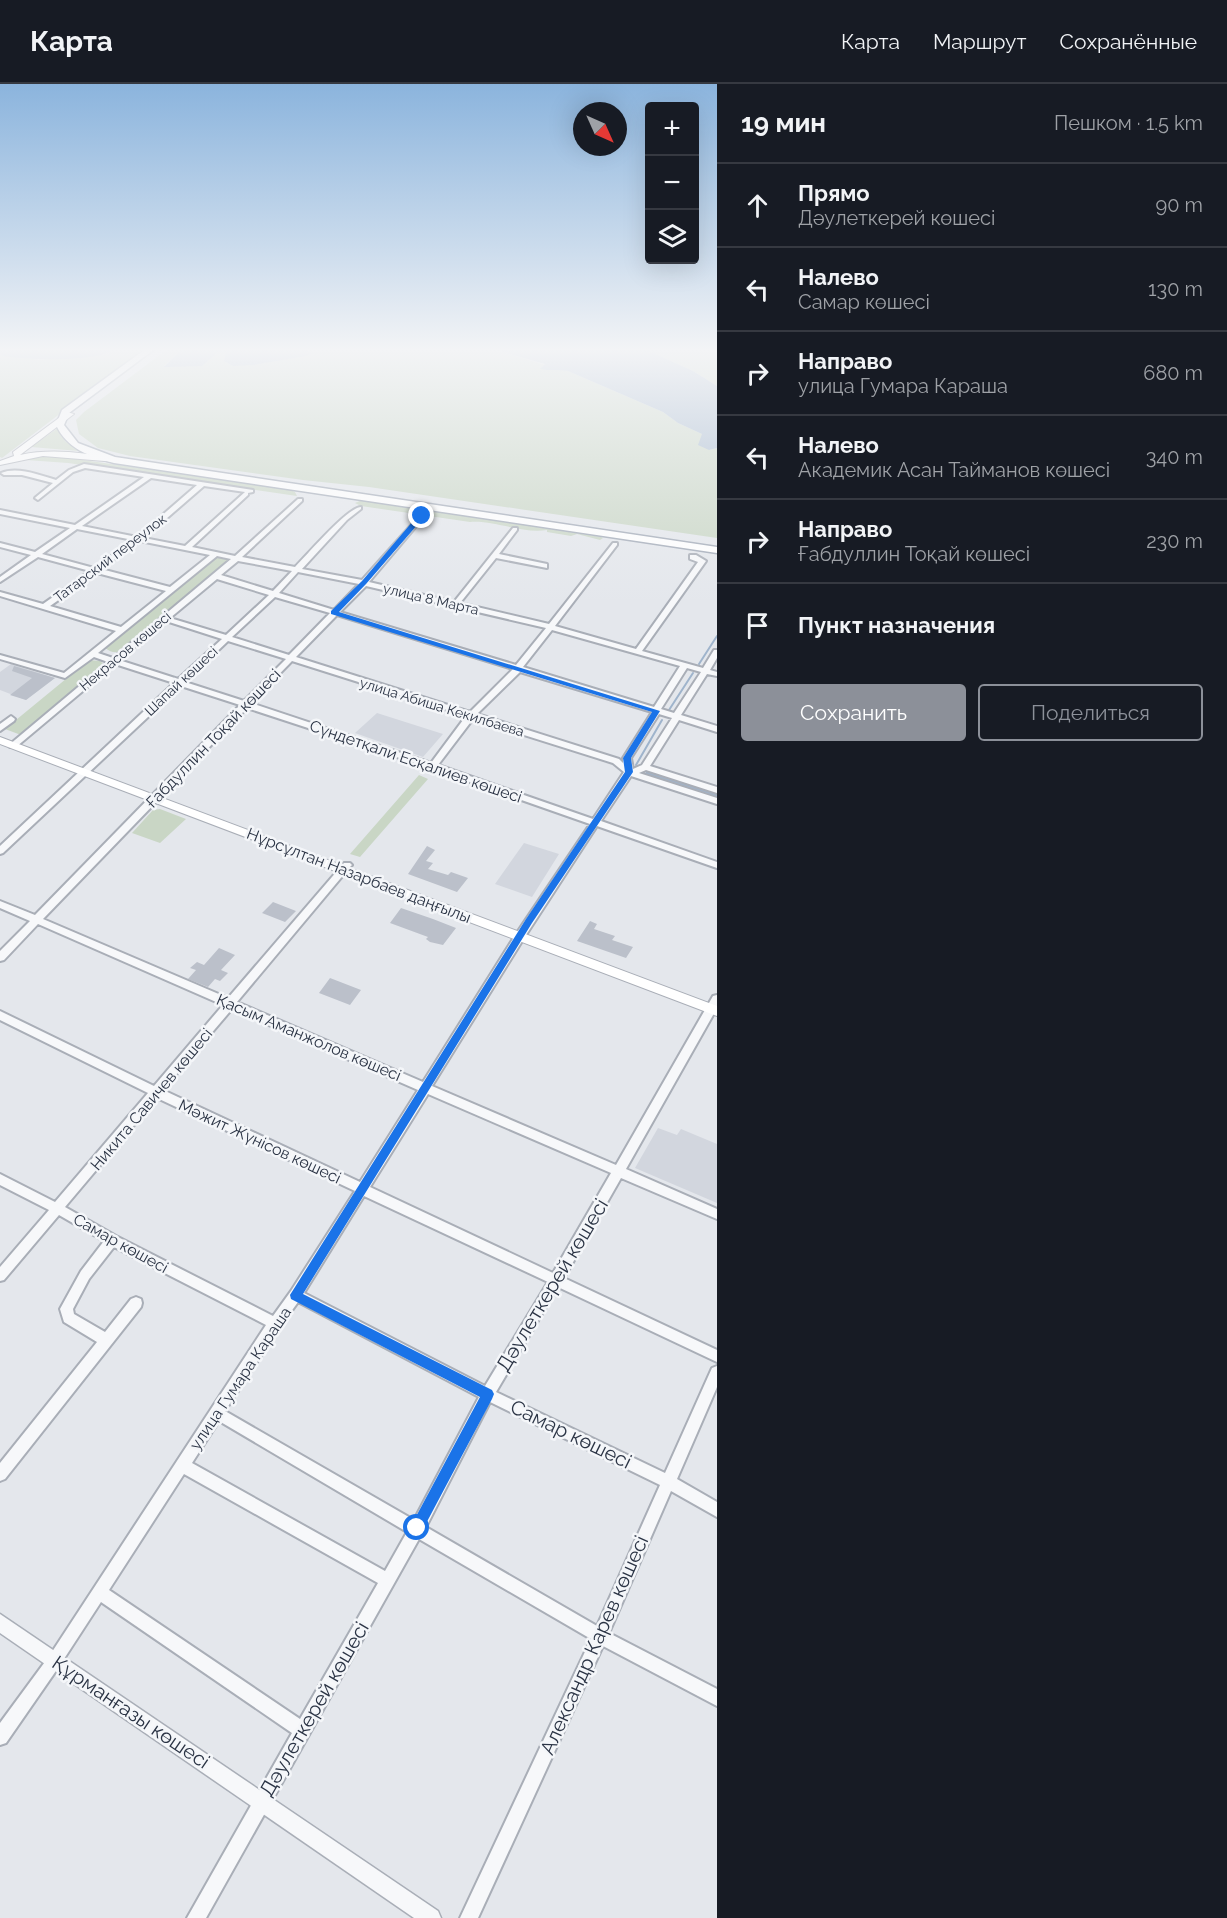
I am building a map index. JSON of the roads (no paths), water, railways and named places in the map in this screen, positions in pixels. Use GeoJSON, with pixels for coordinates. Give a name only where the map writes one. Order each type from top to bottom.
{"type":"FeatureCollection","features":[{"type":"Feature","properties":{"kind":"main road"},"geometry":{"type":"LineString","coordinates":[[1,464],[40,434]]}},
{"type":"Feature","properties":{"kind":"main road"},"geometry":{"type":"LineString","coordinates":[[1,464],[45,434]]}},
{"type":"Feature","properties":{"kind":"main road"},"geometry":{"type":"LineString","coordinates":[[65,434],[69,440],[95,454]]}},
{"type":"Feature","properties":{"kind":"main road"},"geometry":{"type":"LineString","coordinates":[[71,434],[74,439],[90,449],[115,459]]}},
{"type":"Feature","properties":{"kind":"main road"},"geometry":{"type":"LineString","coordinates":[[10,456],[22,451],[59,450],[115,459]]}},
{"type":"Feature","properties":{"kind":"main road"},"geometry":{"type":"LineString","coordinates":[[1,464],[20,456],[37,453],[115,459],[717,549]]}},
{"type":"Feature","properties":{"kind":"main road","name":"Нұрсұлтан Назарбаев даңғылы"},"geometry":{"type":"LineString","coordinates":[[0,740],[346,867],[520,936],[715,1006]]}},
{"type":"Feature","properties":{"kind":"street"},"geometry":{"type":"LineString","coordinates":[[38,498],[71,471],[84,466],[249,492],[187,548]]}},
{"type":"Feature","properties":{"kind":"street"},"geometry":{"type":"LineString","coordinates":[[4,473],[22,473],[58,482]]}},
{"type":"Feature","properties":{"kind":"street"},"geometry":{"type":"LineString","coordinates":[[0,580],[148,476]]}},
{"type":"Feature","properties":{"kind":"street","name":"Татарский переулок"},"geometry":{"type":"LineString","coordinates":[[44,607],[140,538],[202,484]]}},
{"type":"Feature","properties":{"kind":"street","name":"Некрасов көшесі"},"geometry":{"type":"LineString","coordinates":[[13,745],[237,558],[300,500]]}},
{"type":"Feature","properties":{"kind":"street","name":"Шапай көшесі"},"geometry":{"type":"LineString","coordinates":[[0,851],[228,638],[274,594],[345,519],[359,508]]}},
{"type":"Feature","properties":{"kind":"street","name":"улица 8 Марта"},"geometry":{"type":"LineString","coordinates":[[0,512],[364,583],[550,627],[717,674]]}},
{"type":"Feature","properties":{"kind":"street","name":"Ғабдуллин Тоқай көшесі"},"geometry":{"type":"LineString","coordinates":[[0,957],[364,583],[422,516]]}},
{"type":"Feature","properties":{"kind":"street"},"geometry":{"type":"LineString","coordinates":[[455,605],[515,529]]}},
{"type":"Feature","properties":{"kind":"street"},"geometry":{"type":"LineString","coordinates":[[433,766],[471,716],[517,670],[615,544]]}},
{"type":"Feature","properties":{"kind":"street"},"geometry":{"type":"LineString","coordinates":[[0,545],[171,590]]}},
{"type":"Feature","properties":{"kind":"street","name":"Некрасов көшесі"},"geometry":{"type":"LineString","coordinates":[[0,657],[65,676],[217,554]]}},
{"type":"Feature","properties":{"kind":"street"},"geometry":{"type":"LineString","coordinates":[[494,555],[544,566]]}},
{"type":"Feature","properties":{"kind":"street"},"geometry":{"type":"LineString","coordinates":[[638,651],[702,561],[693,557]]}},
{"type":"Feature","properties":{"kind":"street"},"geometry":{"type":"LineString","coordinates":[[215,576],[517,670],[717,729]]}},
{"type":"Feature","properties":{"kind":"street"},"geometry":{"type":"LineString","coordinates":[[0,594],[123,630]]}},
{"type":"Feature","properties":{"kind":"street","name":"улица Абиша Кекилбаева"},"geometry":{"type":"LineString","coordinates":[[164,618],[616,762],[629,772],[717,801]]}},
{"type":"Feature","properties":{"kind":"street"},"geometry":{"type":"LineString","coordinates":[[629,772],[639,771],[645,766],[717,652]]}},
{"type":"Feature","properties":{"kind":"street","name":"Сүндетқали Есқалиев көшесі"},"geometry":{"type":"LineString","coordinates":[[93,654],[433,766],[717,865]]}},
{"type":"Feature","properties":{"kind":"street","name":"улица Гумара Караша"},"geometry":{"type":"LineString","coordinates":[[0,1737],[55,1660],[274,1323],[296,1295],[520,936],[629,772],[627,758],[685,665]]}},
{"type":"Feature","properties":{"kind":"street"},"geometry":{"type":"LineString","coordinates":[[0,728],[11,719]]}},
{"type":"Feature","properties":{"kind":"street"},"geometry":{"type":"LineString","coordinates":[[645,766],[717,790]]}},
{"type":"Feature","properties":{"kind":"street","name":"Никита Савичев көшесі"},"geometry":{"type":"LineString","coordinates":[[0,1276],[346,867]]}},
{"type":"Feature","properties":{"kind":"street","name":"Қасым Аманжолов көшесі"},"geometry":{"type":"LineString","coordinates":[[0,903],[717,1214]]}},
{"type":"Feature","properties":{"kind":"street","name":"Дәулеткерей көшесі"},"geometry":{"type":"LineString","coordinates":[[196,1918],[417,1528],[488,1394],[715,1006]]}},
{"type":"Feature","properties":{"kind":"street","name":"Мәжит Жүнісов көшесі"},"geometry":{"type":"LineString","coordinates":[[0,1015],[156,1092],[717,1356]]}},
{"type":"Feature","properties":{"kind":"street","name":"Самар көшесі"},"geometry":{"type":"LineString","coordinates":[[0,1179],[112,1240],[274,1323]]}},
{"type":"Feature","properties":{"kind":"street"},"geometry":{"type":"LineString","coordinates":[[106,1340],[69,1318],[66,1309],[85,1275],[112,1240]]}},
{"type":"Feature","properties":{"kind":"street","name":"Самар көшесі"},"geometry":{"type":"LineString","coordinates":[[296,1295],[488,1394],[667,1481],[717,1510]]}},
{"type":"Feature","properties":{"kind":"street"},"geometry":{"type":"LineString","coordinates":[[0,1474],[136,1303]]}},
{"type":"Feature","properties":{"kind":"street","name":"Александр Карев көшесі"},"geometry":{"type":"LineString","coordinates":[[469,1918],[600,1636],[717,1372]]}},
{"type":"Feature","properties":{"kind":"street"},"geometry":{"type":"LineString","coordinates":[[217,1413],[600,1636],[717,1698]]}},
{"type":"Feature","properties":{"kind":"street"},"geometry":{"type":"LineString","coordinates":[[182,1465],[387,1580]]}},
{"type":"Feature","properties":{"kind":"street"},"geometry":{"type":"LineString","coordinates":[[99,1592],[302,1730]]}},
{"type":"Feature","properties":{"kind":"street","name":"Құрманғазы көшесі"},"geometry":{"type":"LineString","coordinates":[[0,1623],[431,1918]]}},
{"type":"Feature","properties":{"kind":"water"},"geometry":{"type":"Polygon","coordinates":[[[702,434],[717,434],[717,448],[709,450],[698,445],[702,434]]]}},
{"type":"Feature","properties":{"kind":"waterway"},"geometry":{"type":"LineString","coordinates":[[699,664],[717,636]]}},
{"type":"Feature","properties":{"kind":"waterway"},"geometry":{"type":"LineString","coordinates":[[669,710],[693,673]]}},
{"type":"Feature","properties":{"kind":"waterway"},"geometry":{"type":"LineString","coordinates":[[636,765],[662,720]]}},
{"type":"Feature","properties":{"kind":"waterway"},"geometry":{"type":"LineString","coordinates":[[647,773],[717,795]]}}]}
